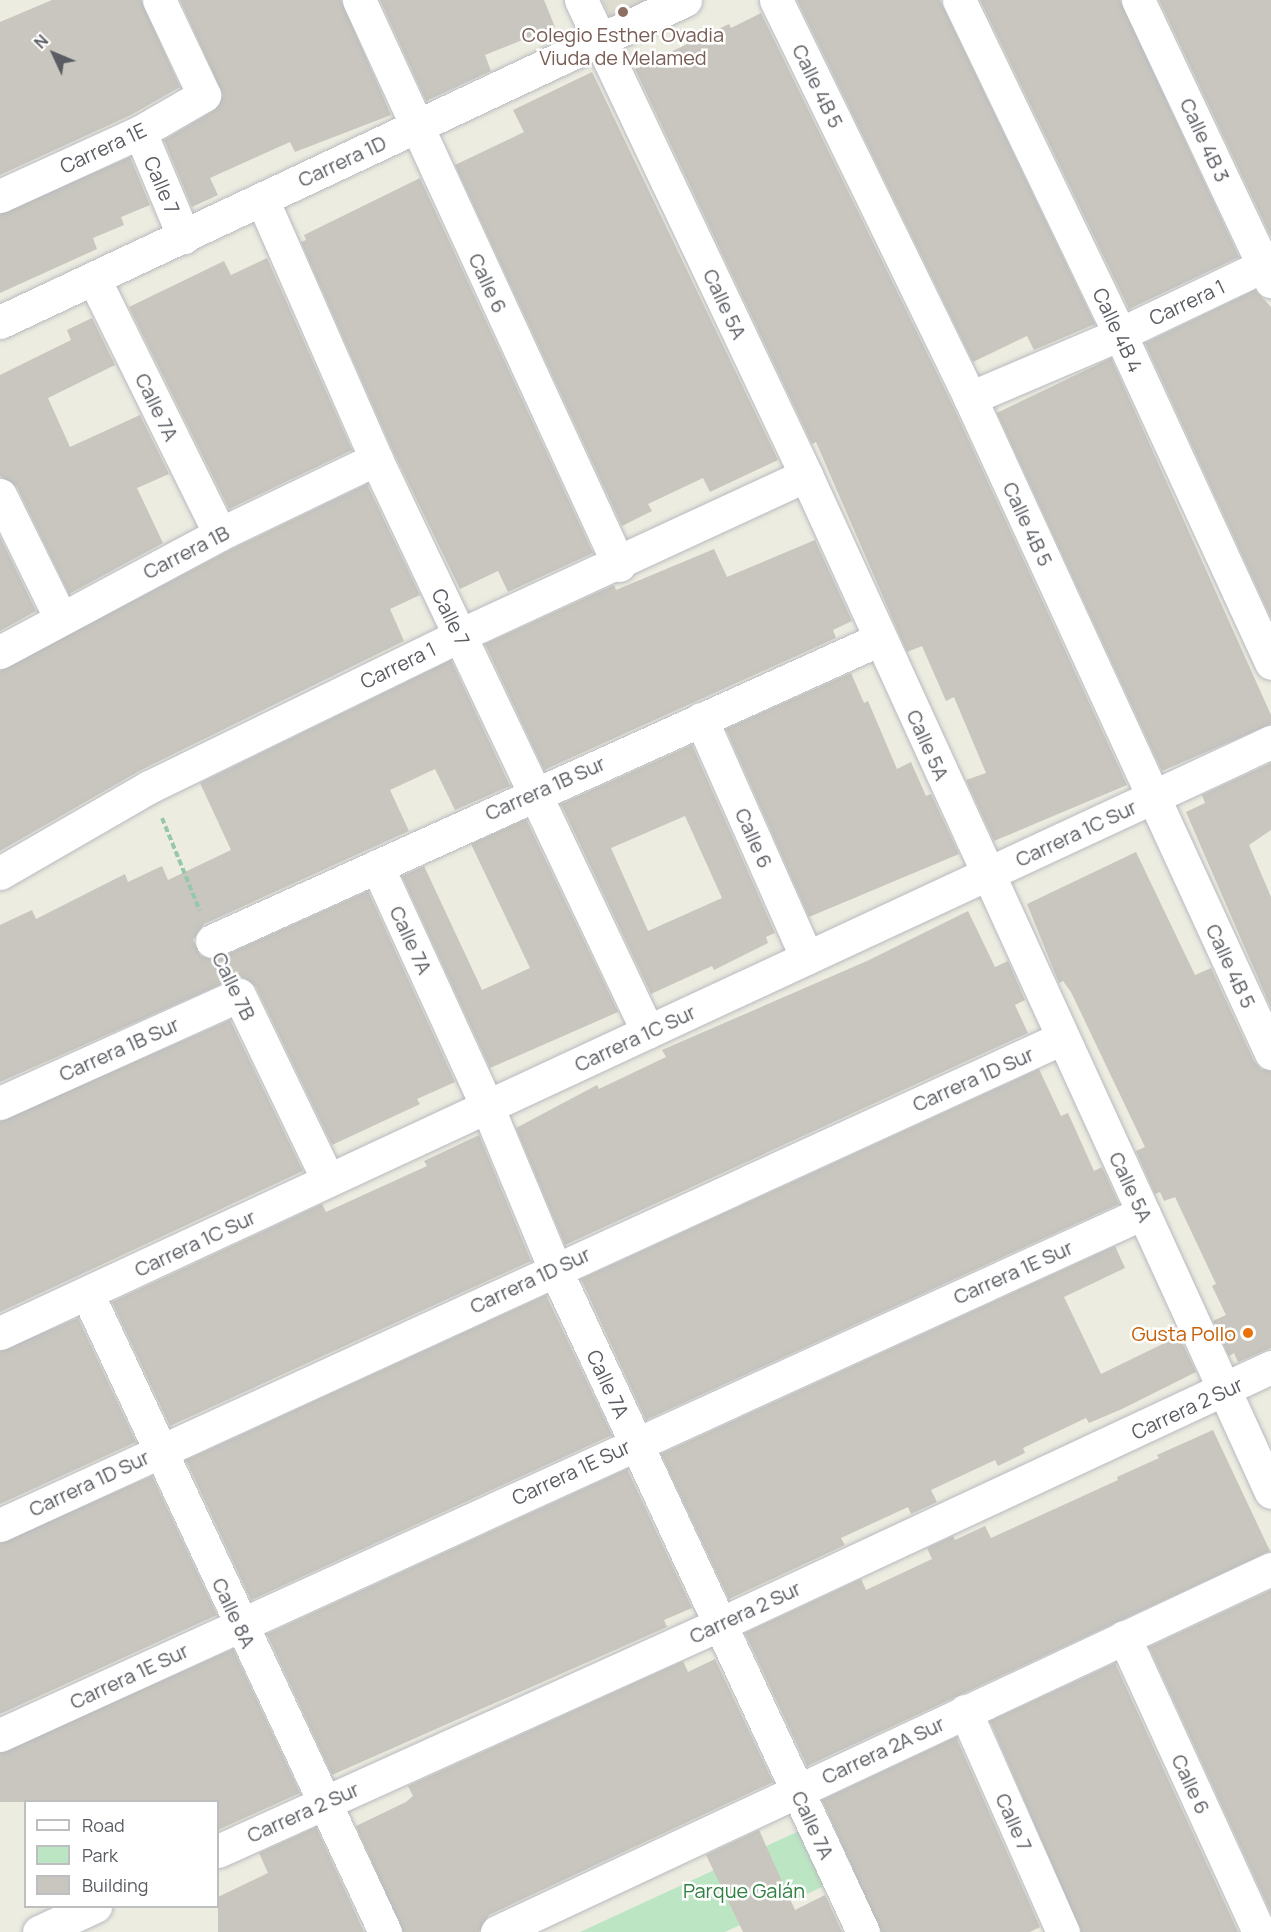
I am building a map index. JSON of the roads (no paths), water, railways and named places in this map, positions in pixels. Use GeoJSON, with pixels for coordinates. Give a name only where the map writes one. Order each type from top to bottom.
{"type":"FeatureCollection","features":[{"type":"Feature","properties":{"kind":"street","name":"Carrera 1E"},"geometry":{"type":"LineString","coordinates":[[0,196],[140,132],[204,95],[159,0]]}},
{"type":"Feature","properties":{"kind":"street","name":"Calle 6"},"geometry":{"type":"LineString","coordinates":[[359,0],[619,565]]}},
{"type":"Feature","properties":{"kind":"street","name":"Calle 5A"},"geometry":{"type":"LineString","coordinates":[[581,0],[806,475],[986,875],[1271,1492]]}},
{"type":"Feature","properties":{"kind":"street","name":"Carrera 1D"},"geometry":{"type":"LineString","coordinates":[[0,322],[685,0]]}},
{"type":"Feature","properties":{"kind":"street","name":"Calle 4B 5"},"geometry":{"type":"LineString","coordinates":[[776,0],[970,398],[1271,1053]]}},
{"type":"Feature","properties":{"kind":"street","name":"Calle 4B 4"},"geometry":{"type":"LineString","coordinates":[[958,0],[1120,334],[1271,663]]}},
{"type":"Feature","properties":{"kind":"street","name":"Calle 4B 3"},"geometry":{"type":"LineString","coordinates":[[1138,0],[1269,269]]}},
{"type":"Feature","properties":{"kind":"street","name":"Calle 7"},"geometry":{"type":"LineString","coordinates":[[140,132],[184,237]]}},
{"type":"Feature","properties":{"kind":"street","name":"Calle 7"},"geometry":{"type":"LineString","coordinates":[[262,199],[376,459],[648,1032]]}},
{"type":"Feature","properties":{"kind":"street","name":"Carrera 1"},"geometry":{"type":"LineString","coordinates":[[970,398],[1269,269]]}},
{"type":"Feature","properties":{"kind":"street","name":"Calle 7A"},"geometry":{"type":"LineString","coordinates":[[94,279],[220,534]]}},
{"type":"Feature","properties":{"kind":"street","name":"Carrera 1B"},"geometry":{"type":"LineString","coordinates":[[0,652],[60,617],[220,534],[376,459]]}},
{"type":"Feature","properties":{"kind":"street","name":"Carrera 1"},"geometry":{"type":"LineString","coordinates":[[0,873],[149,787],[460,635],[619,565],[806,475]]}},
{"type":"Feature","properties":{"kind":"street"},"geometry":{"type":"LineString","coordinates":[[0,495],[9,537],[60,617]]}},
{"type":"Feature","properties":{"kind":"street","name":"Carrera 1B Sur"},"geometry":{"type":"LineString","coordinates":[[212,941],[880,639]]}},
{"type":"Feature","properties":{"kind":"street","name":"Calle 6"},"geometry":{"type":"LineString","coordinates":[[701,718],[807,958]]}},
{"type":"Feature","properties":{"kind":"street","name":"Carrera 1C Sur"},"geometry":{"type":"LineString","coordinates":[[0,1333],[1271,742]]}},
{"type":"Feature","properties":{"kind":"street","name":"Calle 7A"},"geometry":{"type":"LineString","coordinates":[[377,866],[487,1106],[555,1269],[862,1932]]}},
{"type":"Feature","properties":{"kind":"street","name":"Carrera 1B Sur"},"geometry":{"type":"LineString","coordinates":[[0,1103],[239,995]]}},
{"type":"Feature","properties":{"kind":"street","name":"Calle 7B"},"geometry":{"type":"LineString","coordinates":[[239,995],[328,1180]]}},
{"type":"Feature","properties":{"kind":"street","name":"Carrera 1D Sur"},"geometry":{"type":"LineString","coordinates":[[0,1525],[1062,1038]]}},
{"type":"Feature","properties":{"kind":"street","name":"Carrera 1E Sur"},"geometry":{"type":"LineString","coordinates":[[0,1735],[635,1443],[1143,1213]]}},
{"type":"Feature","properties":{"kind":"street","name":"Calle 8A"},"geometry":{"type":"LineString","coordinates":[[87,1293],[158,1451],[385,1932]]}},
{"type":"Feature","properties":{"kind":"street","name":"Carrera 2 Sur"},"geometry":{"type":"LineString","coordinates":[[219,1851],[718,1625],[1271,1367]]}},
{"type":"Feature","properties":{"kind":"street","name":"Carrera 2A Sur"},"geometry":{"type":"LineString","coordinates":[[497,1932],[1271,1569]]}},
{"type":"Feature","properties":{"kind":"street","name":"Calle 6"},"geometry":{"type":"LineString","coordinates":[[1124,1637],[1259,1932]]}},
{"type":"Feature","properties":{"kind":"street","name":"Calle 7"},"geometry":{"type":"LineString","coordinates":[[965,1711],[1063,1932]]}},
{"type":"Feature","properties":{"kind":"street"},"geometry":{"type":"LineString","coordinates":[[39,1932],[91,1908]]}},
{"type":"Feature","properties":{"kind":"place","name":"Colegio Esther Ovadia Viuda de Melamed"},"geometry":{"type":"Point","coordinates":[623,12]}},
{"type":"Feature","properties":{"kind":"place","name":"Gusta Pollo"},"geometry":{"type":"Point","coordinates":[1248,1333]}},
{"type":"Feature","properties":{"kind":"park label","name":"Parque Galán"},"geometry":{"type":"Point","coordinates":[744,1890]}}]}
